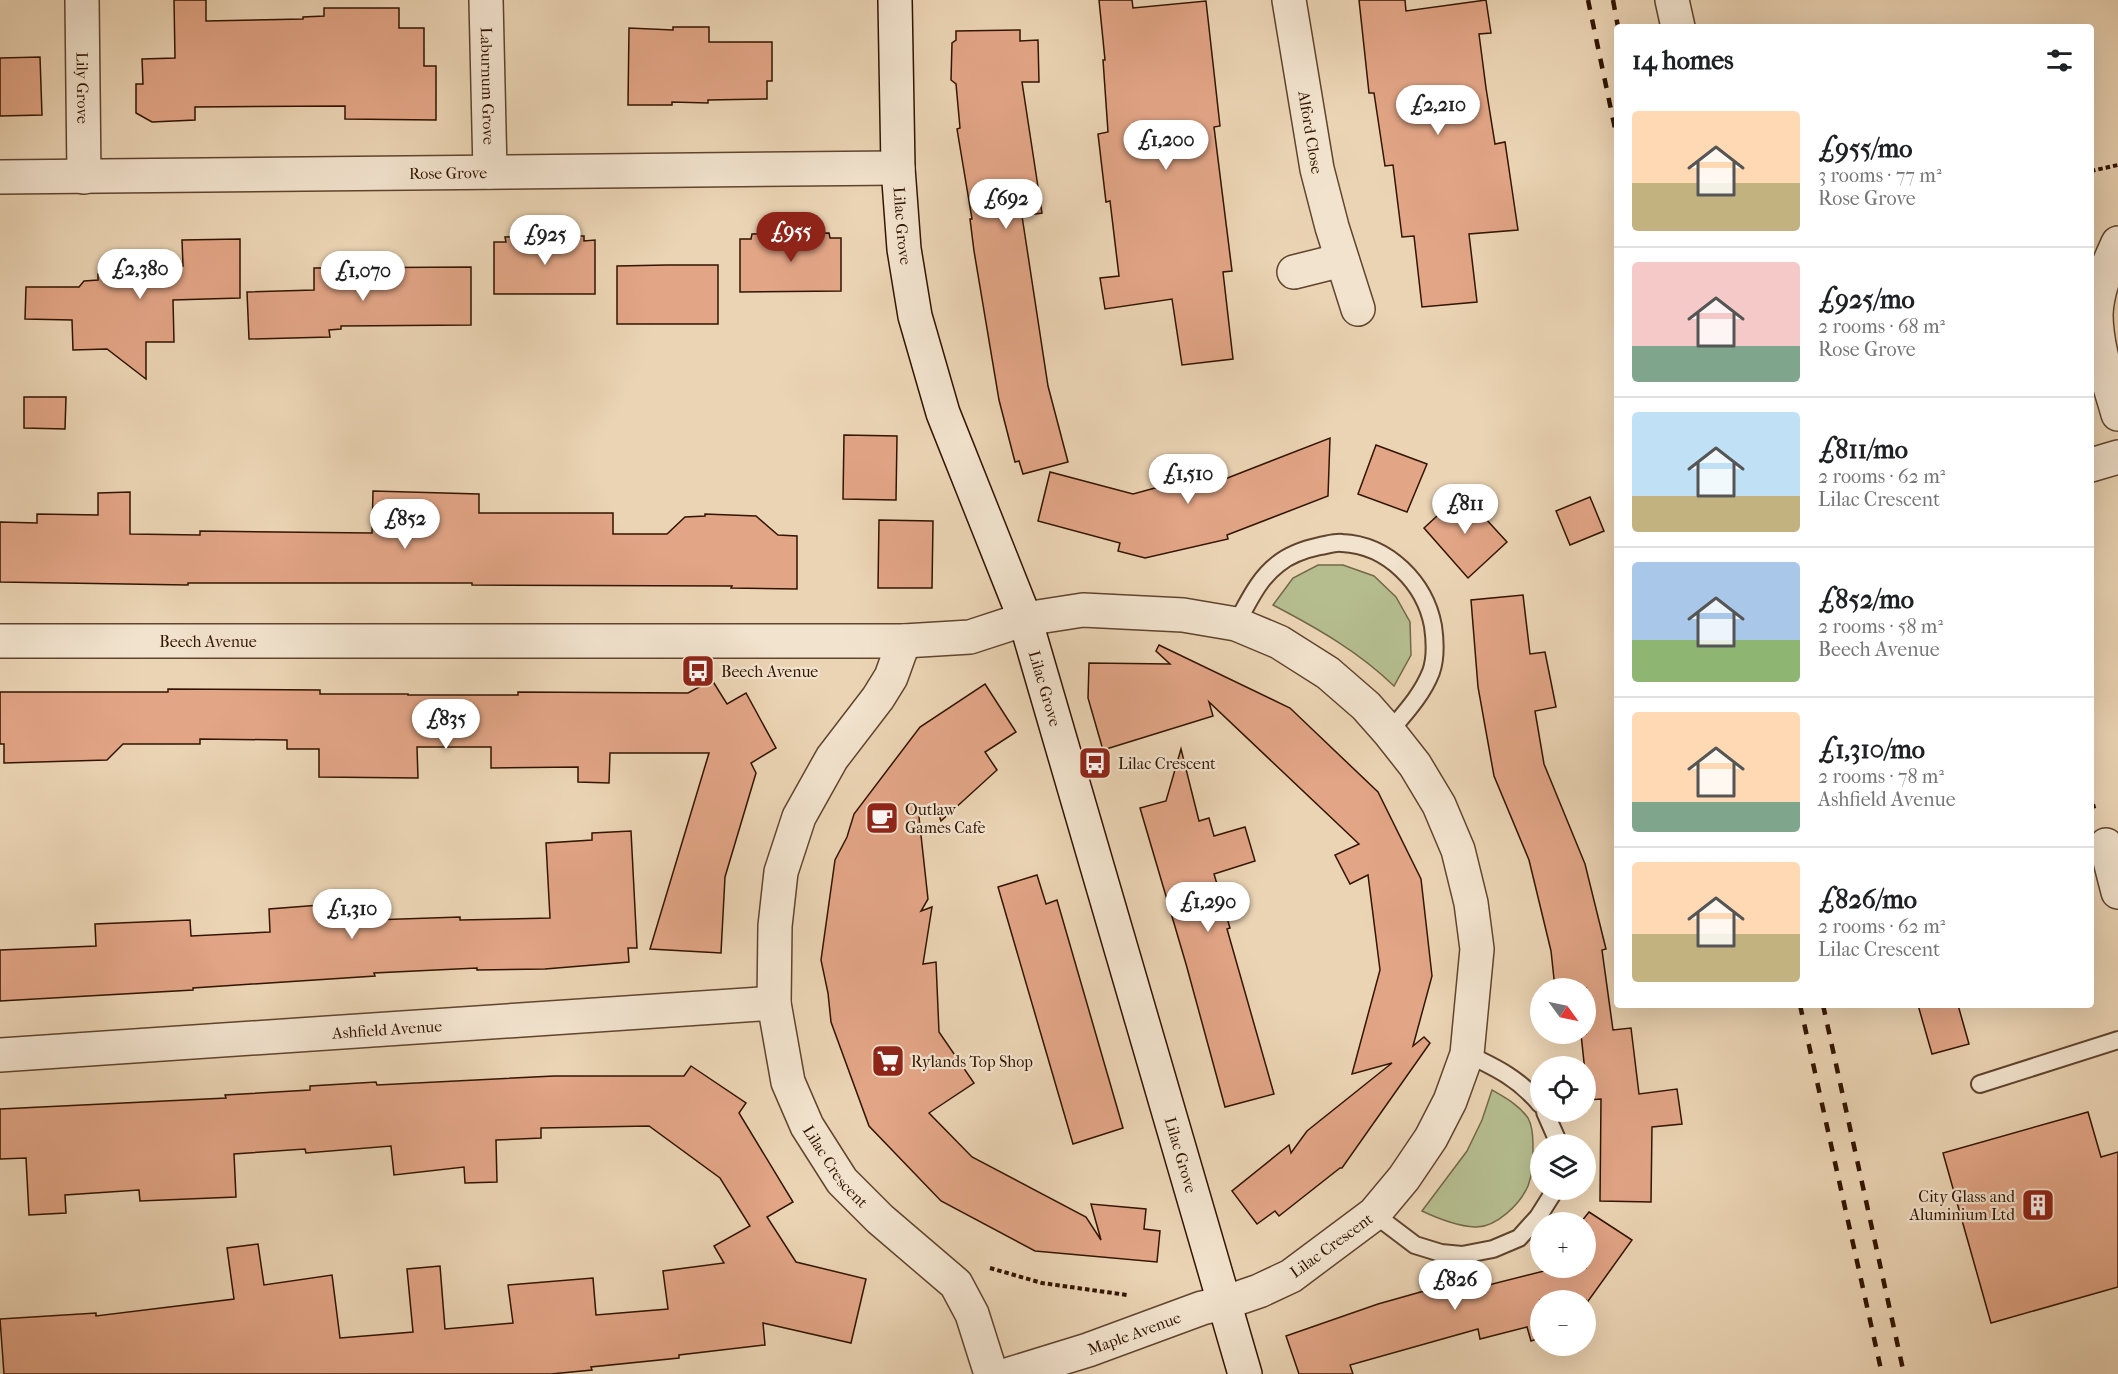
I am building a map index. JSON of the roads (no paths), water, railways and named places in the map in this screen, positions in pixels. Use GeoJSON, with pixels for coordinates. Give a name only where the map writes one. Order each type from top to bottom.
{"type":"FeatureCollection","features":[{"type":"Feature","properties":{"kind":"street","name":"Lily Grove"},"geometry":{"type":"LineString","coordinates":[[81,0],[84,177]]}},
{"type":"Feature","properties":{"kind":"street","name":"Laburnum Grove"},"geometry":{"type":"LineString","coordinates":[[486,0],[490,172]]}},
{"type":"Feature","properties":{"kind":"street","name":"Lilac Grove"},"geometry":{"type":"LineString","coordinates":[[895,0],[898,168],[904,249],[915,316],[943,413],[1025,620],[1245,1374]]}},
{"type":"Feature","properties":{"kind":"street","name":"Alford Close"},"geometry":{"type":"LineString","coordinates":[[1289,0],[1317,170],[1358,309]]}},
{"type":"Feature","properties":{"kind":"street"},"geometry":{"type":"LineString","coordinates":[[1672,0],[1677,24]]}},
{"type":"Feature","properties":{"kind":"street","name":"Rose Grove"},"geometry":{"type":"LineString","coordinates":[[0,177],[898,168]]}},
{"type":"Feature","properties":{"kind":"street"},"geometry":{"type":"LineString","coordinates":[[2118,243],[2106,269],[2096,312],[2098,341],[2118,414]]}},
{"type":"Feature","properties":{"kind":"street"},"geometry":{"type":"LineString","coordinates":[[1294,272],[1342,260]]}},
{"type":"Feature","properties":{"kind":"street"},"geometry":{"type":"LineString","coordinates":[[2094,464],[2118,457]]}},
{"type":"Feature","properties":{"kind":"street","name":"Lilac Crescent"},"geometry":{"type":"LineString","coordinates":[[1025,620],[1083,610],[1183,615],[1236,624],[1279,642],[1328,673],[1366,706],[1389,732],[1415,765],[1438,805],[1458,850],[1466,882],[1477,950],[1467,1054],[1450,1101],[1431,1138],[1404,1178],[1374,1214],[1292,1276],[1224,1303]]}},
{"type":"Feature","properties":{"kind":"street","name":"Beech Avenue"},"geometry":{"type":"LineString","coordinates":[[0,641],[904,641],[970,637],[1025,620]]}},
{"type":"Feature","properties":{"kind":"street","name":"Lilac Crescent"},"geometry":{"type":"LineString","coordinates":[[904,641],[891,677],[878,699],[832,758],[799,817],[782,872],[775,926],[774,1003],[788,1082],[807,1126],[842,1181],[879,1219],[956,1284],[972,1314],[991,1374]]}},
{"type":"Feature","properties":{"kind":"street"},"geometry":{"type":"LineString","coordinates":[[2106,845],[2118,892]]}},
{"type":"Feature","properties":{"kind":"street","name":"Ashfield Avenue"},"geometry":{"type":"LineString","coordinates":[[0,1055],[774,1003]]}},
{"type":"Feature","properties":{"kind":"street","name":"Maple Avenue"},"geometry":{"type":"LineString","coordinates":[[1010,1374],[1088,1350],[1202,1308],[1224,1303]]}},
{"type":"Feature","properties":{"kind":"lane"},"geometry":{"type":"LineString","coordinates":[[1236,624],[1260,581],[1279,562],[1307,549],[1340,542],[1366,546],[1396,563],[1418,586],[1430,613],[1435,640],[1432,670],[1417,698],[1389,732]]}},
{"type":"Feature","properties":{"kind":"lane"},"geometry":{"type":"LineString","coordinates":[[1980,1084],[2118,1040]]}},
{"type":"Feature","properties":{"kind":"lane"},"geometry":{"type":"LineString","coordinates":[[1467,1054],[1503,1071],[1530,1092]]}},
{"type":"Feature","properties":{"kind":"lane"},"geometry":{"type":"LineString","coordinates":[[1374,1214],[1415,1245],[1441,1253],[1462,1256],[1493,1249],[1519,1238],[1538,1217],[1549,1200]]}},
{"type":"Feature","properties":{"kind":"railway"},"geometry":{"type":"LineString","coordinates":[[1588,0],[1614,124]]}},
{"type":"Feature","properties":{"kind":"railway"},"geometry":{"type":"LineString","coordinates":[[1613,0],[1617,24]]}},
{"type":"Feature","properties":{"kind":"railway"},"geometry":{"type":"LineString","coordinates":[[1801,1008],[1882,1374]]}},
{"type":"Feature","properties":{"kind":"railway"},"geometry":{"type":"LineString","coordinates":[[1824,1008],[1904,1374]]}},
{"type":"Feature","properties":{"kind":"place","name":"Beech Avenue"},"geometry":{"type":"Point","coordinates":[698,671]}},
{"type":"Feature","properties":{"kind":"place","name":"Lilac Crescent"},"geometry":{"type":"Point","coordinates":[1095,763]}},
{"type":"Feature","properties":{"kind":"place","name":"Outlaw Games Cafe"},"geometry":{"type":"Point","coordinates":[882,818]}},
{"type":"Feature","properties":{"kind":"place","name":"Rylands Top Shop"},"geometry":{"type":"Point","coordinates":[888,1061]}},
{"type":"Feature","properties":{"kind":"place","name":"City Glass and Aluminium Ltd"},"geometry":{"type":"Point","coordinates":[2038,1205]}}]}
